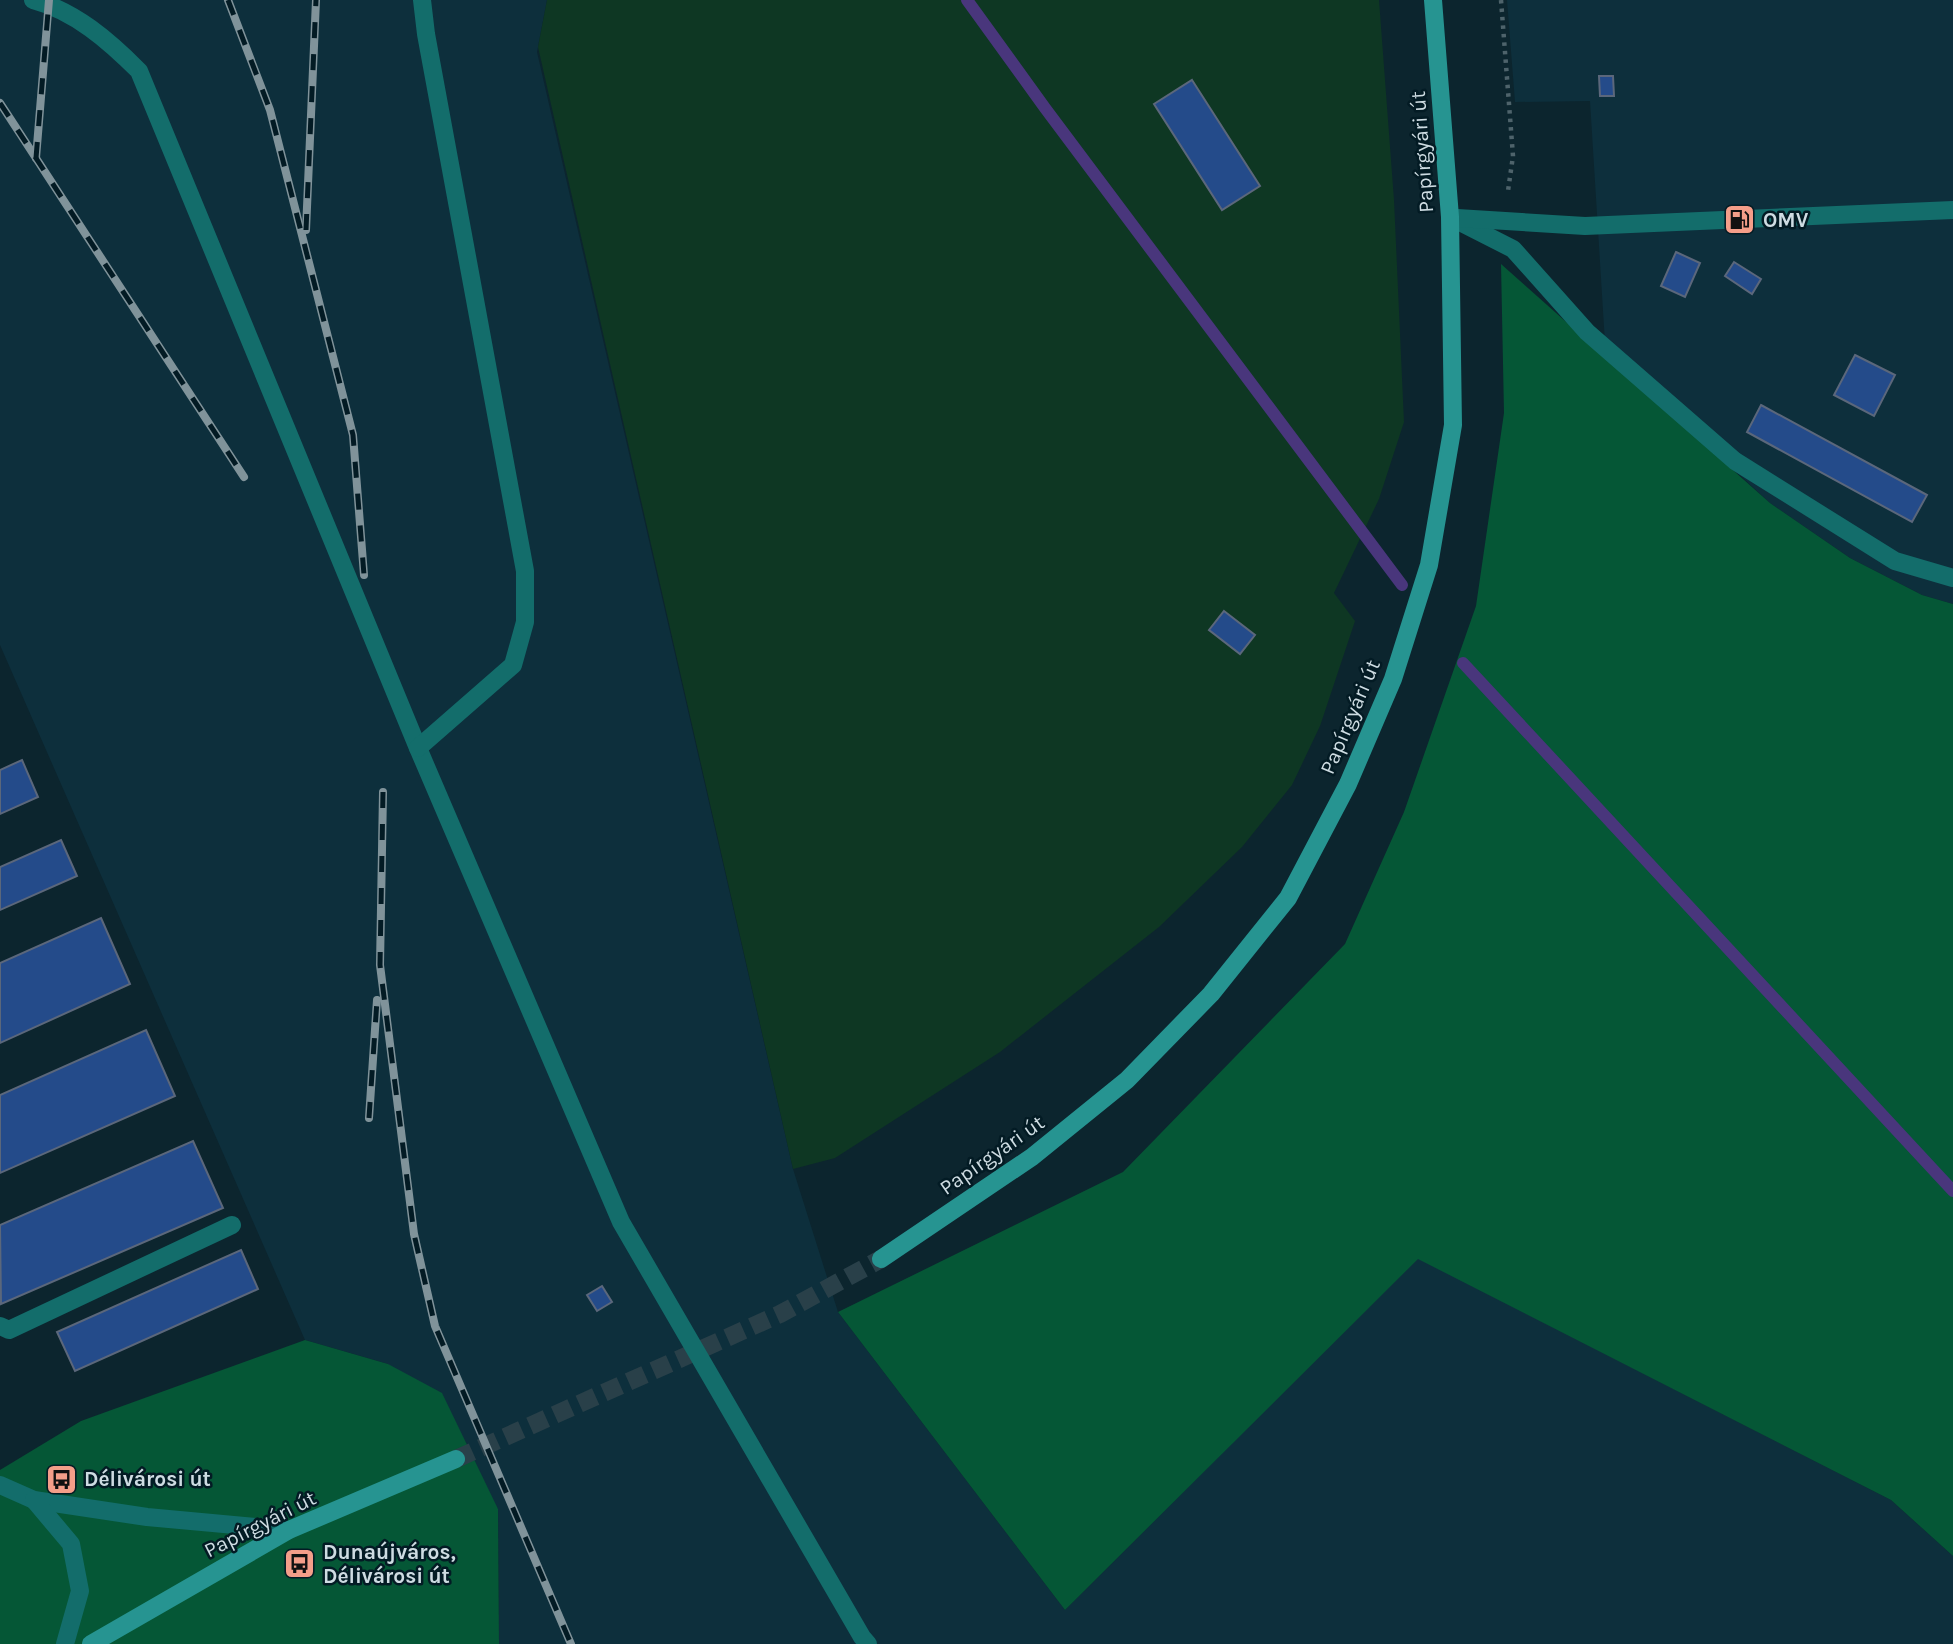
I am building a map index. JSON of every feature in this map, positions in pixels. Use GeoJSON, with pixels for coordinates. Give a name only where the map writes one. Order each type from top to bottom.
{"type":"FeatureCollection","features":[{"type":"Feature","properties":{"kind":"street"},"geometry":{"type":"LineString","coordinates":[[33,0],[49,4],[105,38],[139,71],[418,748],[621,1222],[868,1644]]}},
{"type":"Feature","properties":{"kind":"street"},"geometry":{"type":"LineString","coordinates":[[418,748],[513,665],[525,622],[525,571],[422,0]]}},
{"type":"Feature","properties":{"kind":"street","name":"Papírgyári út"},"geometry":{"type":"LineString","coordinates":[[881,1259],[1032,1157],[1127,1080],[1211,994],[1288,898],[1348,784],[1394,679],[1429,565],[1453,425],[1450,217],[1433,0]]}},
{"type":"Feature","properties":{"kind":"street"},"geometry":{"type":"LineString","coordinates":[[1450,217],[1585,226],[1953,210]]}},
{"type":"Feature","properties":{"kind":"street"},"geometry":{"type":"LineString","coordinates":[[1450,217],[1513,249],[1587,332],[1735,461],[1895,561],[1953,578]]}},
{"type":"Feature","properties":{"kind":"street"},"geometry":{"type":"LineString","coordinates":[[0,1326],[9,1330],[232,1225]]}},
{"type":"Feature","properties":{"kind":"street","name":"Papírgyári út"},"geometry":{"type":"LineString","coordinates":[[91,1644],[289,1530],[456,1459]]}},
{"type":"Feature","properties":{"kind":"street"},"geometry":{"type":"LineString","coordinates":[[0,1485],[34,1500],[147,1517],[289,1530]]}},
{"type":"Feature","properties":{"kind":"street"},"geometry":{"type":"LineString","coordinates":[[34,1500],[72,1544],[80,1591],[65,1644]]}},
{"type":"Feature","properties":{"kind":"path"},"geometry":{"type":"LineString","coordinates":[[1501,0],[1513,156],[1506,199]]}},
{"type":"Feature","properties":{"kind":"shaded area"},"geometry":{"type":"Polygon","coordinates":[[[0,0],[547,0],[537,52],[793,1169],[838,1312],[1065,1610],[1418,1258],[1891,1500],[1953,1556],[1953,1644],[499,1644],[498,1509],[388,1364],[305,1340],[0,645],[0,0]]]}},
{"type":"Feature","properties":{"kind":"shaded area"},"geometry":{"type":"Polygon","coordinates":[[[1507,0],[1953,0],[1953,604],[1922,595],[1850,558],[1770,503],[1606,359],[1590,101],[1515,102],[1507,0]]]}},
{"type":"Feature","properties":{"kind":"green space"},"geometry":{"type":"Polygon","coordinates":[[[547,0],[1379,0],[1394,200],[1404,422],[1379,499],[1334,593],[1355,621],[1320,726],[1292,785],[1242,847],[1159,927],[1000,1052],[835,1158],[793,1169],[538,47],[547,0]]]}},
{"type":"Feature","properties":{"kind":"green space"},"geometry":{"type":"Polygon","coordinates":[[[1501,264],[1770,503],[1850,558],[1922,595],[1953,604],[1953,1556],[1891,1500],[1418,1259],[1065,1610],[838,1312],[1123,1172],[1345,944],[1404,812],[1476,606],[1504,413],[1501,264]]]}},
{"type":"Feature","properties":{"kind":"green space"},"geometry":{"type":"Polygon","coordinates":[[[305,1340],[388,1364],[442,1393],[498,1509],[499,1644],[0,1644],[0,1470],[81,1421],[305,1340]]]}},
{"type":"Feature","properties":{"kind":"building"},"geometry":{"type":"Polygon","coordinates":[[[1599,76],[1613,76],[1614,96],[1600,96],[1599,76]]]}},
{"type":"Feature","properties":{"kind":"building"},"geometry":{"type":"Polygon","coordinates":[[[1192,80],[1260,186],[1222,210],[1154,104],[1192,80]]]}},
{"type":"Feature","properties":{"kind":"building"},"geometry":{"type":"Polygon","coordinates":[[[1676,252],[1700,263],[1685,297],[1661,286],[1676,252]]]}},
{"type":"Feature","properties":{"kind":"building"},"geometry":{"type":"Polygon","coordinates":[[[1734,262],[1761,279],[1752,294],[1725,276],[1734,262]]]}},
{"type":"Feature","properties":{"kind":"building"},"geometry":{"type":"Polygon","coordinates":[[[1855,355],[1895,375],[1874,416],[1834,395],[1855,355]]]}},
{"type":"Feature","properties":{"kind":"building"},"geometry":{"type":"Polygon","coordinates":[[[1761,405],[1927,495],[1912,522],[1747,432],[1761,405]]]}},
{"type":"Feature","properties":{"kind":"building"},"geometry":{"type":"Polygon","coordinates":[[[1224,611],[1255,635],[1240,654],[1209,630],[1224,611]]]}},
{"type":"Feature","properties":{"kind":"building"},"geometry":{"type":"Polygon","coordinates":[[[22,760],[38,797],[0,814],[0,770],[22,760]]]}},
{"type":"Feature","properties":{"kind":"building"},"geometry":{"type":"Polygon","coordinates":[[[61,840],[77,876],[0,910],[0,867],[61,840]]]}},
{"type":"Feature","properties":{"kind":"building"},"geometry":{"type":"Polygon","coordinates":[[[101,918],[130,984],[0,1043],[0,963],[101,918]]]}},
{"type":"Feature","properties":{"kind":"building"},"geometry":{"type":"Polygon","coordinates":[[[146,1030],[175,1096],[0,1173],[0,1095],[146,1030]]]}},
{"type":"Feature","properties":{"kind":"building"},"geometry":{"type":"Polygon","coordinates":[[[193,1141],[223,1208],[1,1304],[0,1225],[193,1141]]]}},
{"type":"Feature","properties":{"kind":"building"},"geometry":{"type":"Polygon","coordinates":[[[241,1250],[258,1289],[75,1371],[57,1332],[241,1250]]]}},
{"type":"Feature","properties":{"kind":"building"},"geometry":{"type":"Polygon","coordinates":[[[602,1286],[612,1302],[597,1311],[587,1295],[602,1286]]]}},
{"type":"Feature","properties":{"kind":"waterway"},"geometry":{"type":"LineString","coordinates":[[967,0],[1402,585]]}},
{"type":"Feature","properties":{"kind":"waterway"},"geometry":{"type":"LineString","coordinates":[[1463,663],[1953,1191]]}},
{"type":"Feature","properties":{"kind":"tunnel"},"geometry":{"type":"LineString","coordinates":[[456,1459],[780,1314],[881,1259]]}},
{"type":"Feature","properties":{"kind":"railway"},"geometry":{"type":"LineString","coordinates":[[36,158],[49,0]]}},
{"type":"Feature","properties":{"kind":"railway"},"geometry":{"type":"LineString","coordinates":[[228,0],[270,110],[353,435],[364,575]]}},
{"type":"Feature","properties":{"kind":"railway"},"geometry":{"type":"LineString","coordinates":[[306,230],[316,0]]}},
{"type":"Feature","properties":{"kind":"railway"},"geometry":{"type":"LineString","coordinates":[[0,103],[244,477]]}},
{"type":"Feature","properties":{"kind":"railway"},"geometry":{"type":"LineString","coordinates":[[383,792],[380,965],[414,1234],[435,1326],[571,1644]]}},
{"type":"Feature","properties":{"kind":"railway"},"geometry":{"type":"LineString","coordinates":[[369,1118],[377,1000]]}},
{"type":"Feature","properties":{"kind":"place","name":"OMV"},"geometry":{"type":"Point","coordinates":[1740,220]}},
{"type":"Feature","properties":{"kind":"place","name":"Délivárosi út"},"geometry":{"type":"Point","coordinates":[61,1479]}},
{"type":"Feature","properties":{"kind":"place","name":"Dunaújváros, Délivárosi út"},"geometry":{"type":"Point","coordinates":[300,1564]}}]}
